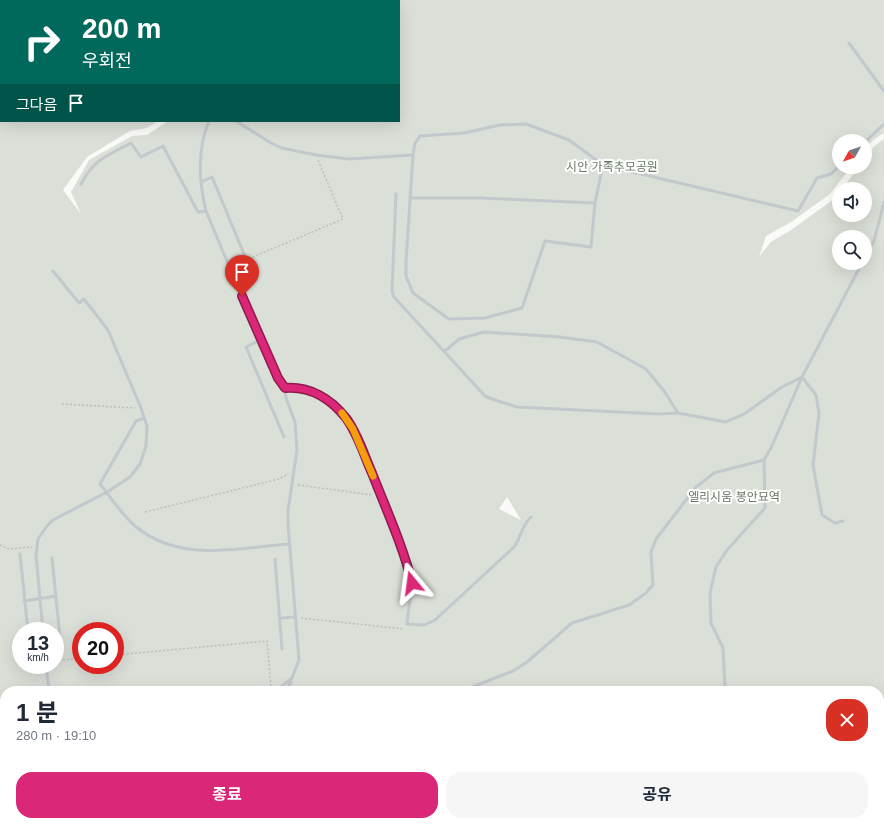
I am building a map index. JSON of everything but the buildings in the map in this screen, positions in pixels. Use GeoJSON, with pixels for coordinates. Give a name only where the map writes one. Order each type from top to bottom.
{"type":"FeatureCollection","features":[{"type":"Feature","properties":{"kind":"lane"},"geometry":{"type":"LineString","coordinates":[[849,43],[884,91]]}},
{"type":"Feature","properties":{"kind":"lane"},"geometry":{"type":"LineString","coordinates":[[209,122],[201,155],[201,182],[206,211],[260,340],[278,378],[285,388],[286,398],[295,422],[297,450],[288,511],[289,544],[299,660],[288,686]]}},
{"type":"Feature","properties":{"kind":"lane"},"geometry":{"type":"LineString","coordinates":[[238,122],[271,143],[282,148],[316,155],[349,159],[413,155]]}},
{"type":"Feature","properties":{"kind":"lane"},"geometry":{"type":"LineString","coordinates":[[604,165],[595,203],[591,247],[545,241],[522,308],[485,318],[449,319],[413,293],[406,276],[406,262],[413,155],[415,143],[420,136],[464,133],[500,125],[526,124],[569,140],[604,165],[798,210],[817,178],[832,173]]}},
{"type":"Feature","properties":{"kind":"lane"},"geometry":{"type":"LineString","coordinates":[[872,135],[884,124]]}},
{"type":"Feature","properties":{"kind":"lane"},"geometry":{"type":"LineString","coordinates":[[81,184],[88,170],[98,160],[131,143],[141,157],[163,146],[198,212],[206,211]]}},
{"type":"Feature","properties":{"kind":"lane"},"geometry":{"type":"LineString","coordinates":[[201,182],[212,177],[244,254]]}},
{"type":"Feature","properties":{"kind":"lane"},"geometry":{"type":"LineString","coordinates":[[396,194],[392,291],[399,303],[485,396],[517,407],[658,414],[678,413],[726,422],[744,414],[782,387],[802,377]]}},
{"type":"Feature","properties":{"kind":"lane"},"geometry":{"type":"LineString","coordinates":[[410,198],[480,198],[595,203]]}},
{"type":"Feature","properties":{"kind":"lane"},"geometry":{"type":"LineString","coordinates":[[872,245],[884,202]]}},
{"type":"Feature","properties":{"kind":"lane"},"geometry":{"type":"LineString","coordinates":[[725,686],[723,648],[711,623],[710,593],[716,567],[727,550],[765,508],[764,460],[772,448],[802,377],[858,270]]}},
{"type":"Feature","properties":{"kind":"lane"},"geometry":{"type":"LineString","coordinates":[[42,622],[36,546],[42,532],[53,520],[107,492],[130,477],[140,464],[146,446],[147,435],[141,408],[104,322],[84,299],[80,303],[53,271]]}},
{"type":"Feature","properties":{"kind":"lane"},"geometry":{"type":"LineString","coordinates":[[445,351],[460,339],[484,332],[560,337],[597,342],[646,369],[664,391],[678,413]]}},
{"type":"Feature","properties":{"kind":"lane"},"geometry":{"type":"LineString","coordinates":[[260,340],[246,347],[284,436]]}},
{"type":"Feature","properties":{"kind":"lane"},"geometry":{"type":"LineString","coordinates":[[802,377],[816,395],[819,413],[813,465],[822,515],[835,523],[843,521]]}},
{"type":"Feature","properties":{"kind":"lane"},"geometry":{"type":"LineString","coordinates":[[285,388],[304,388],[328,401],[346,418],[358,439],[381,496],[412,583],[407,624],[424,625],[435,620],[514,547],[519,541],[522,527],[531,517]]}},
{"type":"Feature","properties":{"kind":"lane"},"geometry":{"type":"LineString","coordinates":[[144,418],[136,421],[100,484],[126,518],[142,532],[163,544],[177,548],[200,551],[289,544]]}},
{"type":"Feature","properties":{"kind":"lane"},"geometry":{"type":"LineString","coordinates":[[474,686],[517,668],[572,623],[629,605],[646,593],[653,585],[651,552],[656,539],[696,488],[714,473],[764,460]]}},
{"type":"Feature","properties":{"kind":"lane"},"geometry":{"type":"LineString","coordinates":[[20,554],[27,622]]}},
{"type":"Feature","properties":{"kind":"lane"},"geometry":{"type":"LineString","coordinates":[[52,558],[58,622]]}},
{"type":"Feature","properties":{"kind":"lane"},"geometry":{"type":"LineString","coordinates":[[275,559],[281,618],[282,649]]}},
{"type":"Feature","properties":{"kind":"lane"},"geometry":{"type":"LineString","coordinates":[[24,601],[56,596]]}},
{"type":"Feature","properties":{"kind":"lane"},"geometry":{"type":"LineString","coordinates":[[281,618],[295,617]]}},
{"type":"Feature","properties":{"kind":"lane"},"geometry":{"type":"LineString","coordinates":[[47,674],[48,686]]}},
{"type":"Feature","properties":{"kind":"lane"},"geometry":{"type":"LineString","coordinates":[[282,686],[292,678]]}},
{"type":"Feature","properties":{"kind":"path"},"geometry":{"type":"LineString","coordinates":[[229,267],[343,219],[316,155]]}},
{"type":"Feature","properties":{"kind":"path"},"geometry":{"type":"LineString","coordinates":[[62,404],[141,408]]}},
{"type":"Feature","properties":{"kind":"path"},"geometry":{"type":"LineString","coordinates":[[145,512],[279,479],[295,471]]}},
{"type":"Feature","properties":{"kind":"path"},"geometry":{"type":"LineString","coordinates":[[293,484],[381,496]]}},
{"type":"Feature","properties":{"kind":"path"},"geometry":{"type":"LineString","coordinates":[[0,545],[9,548],[36,546]]}},
{"type":"Feature","properties":{"kind":"path"},"geometry":{"type":"LineString","coordinates":[[295,617],[406,630],[407,624]]}},
{"type":"Feature","properties":{"kind":"path"},"geometry":{"type":"LineString","coordinates":[[124,654],[267,641],[271,686]]}},
{"type":"Feature","properties":{"kind":"green space","name":"시안 가족추모공원"},"geometry":{"type":"Polygon","coordinates":[[[400,0],[884,0],[884,133],[872,141],[872,134],[832,134],[832,174],[846,174],[839,182],[832,182],[832,191],[830,194],[791,222],[766,236],[759,257],[771,242],[791,230],[832,200],[832,222],[872,222],[872,182],[847,182],[854,174],[872,174],[872,150],[884,139],[884,686],[0,686],[0,122],[156,122],[147,128],[130,131],[87,157],[63,190],[81,214],[71,192],[89,160],[132,136],[147,135],[166,122],[400,122],[400,0]],[[507,497],[499,509],[521,520],[507,497]]]}},
{"type":"Feature","properties":{"kind":"slow traffic"},"geometry":{"type":"LineString","coordinates":[[342,413],[358,439],[373,476]]}},
{"type":"Feature","properties":{"kind":"route"},"geometry":{"type":"LineString","coordinates":[[242,296],[260,340],[278,378],[285,388],[304,388],[320,396],[328,401],[346,418],[353,429],[381,496],[412,583]]}},
{"type":"Feature","properties":{"kind":"park label","name":"엘리시움 봉안묘역"},"geometry":{"type":"Point","coordinates":[734,497]}}]}
